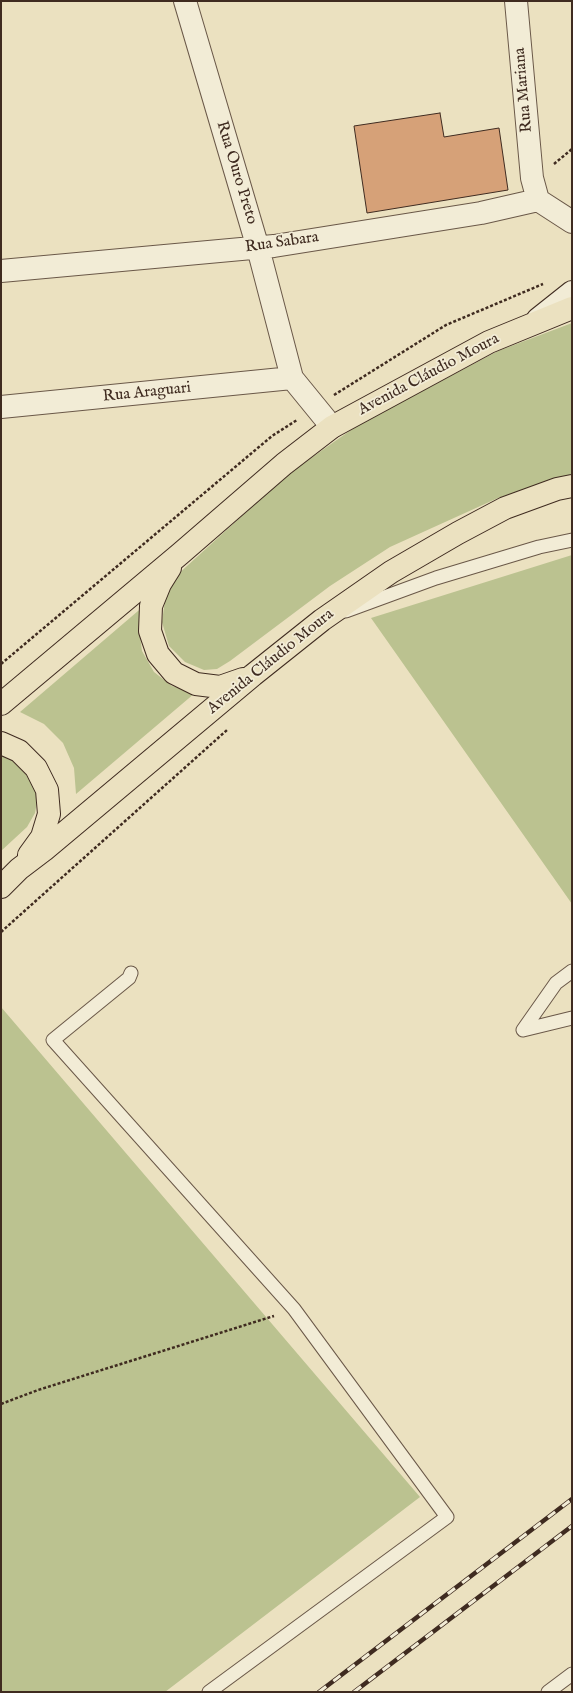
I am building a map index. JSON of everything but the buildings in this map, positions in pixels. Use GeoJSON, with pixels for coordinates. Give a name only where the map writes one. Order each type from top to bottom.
{"type":"FeatureCollection","features":[{"type":"Feature","properties":{"kind":"highway","name":"Avenida Cláudio Moura"},"geometry":{"type":"LineString","coordinates":[[1,704],[180,554],[284,464],[332,427],[489,342],[572,308]]}},
{"type":"Feature","properties":{"kind":"highway","name":"Avenida Cláudio Moura"},"geometry":{"type":"LineString","coordinates":[[1,887],[19,869],[44,850],[253,675],[322,620],[391,572],[458,532],[505,508],[557,489],[572,486]]}},
{"type":"Feature","properties":{"kind":"highway"},"geometry":{"type":"LineString","coordinates":[[180,554],[160,584],[151,606],[150,631],[158,654],[174,673],[196,684],[220,687],[253,675]]}},
{"type":"Feature","properties":{"kind":"highway"},"geometry":{"type":"LineString","coordinates":[[1,743],[19,751],[36,768],[47,790],[49,814],[42,837],[19,869]]}},
{"type":"Feature","properties":{"kind":"street","name":"Rua Ouro Preto"},"geometry":{"type":"LineString","coordinates":[[185,1],[258,248],[292,378],[332,427]]}},
{"type":"Feature","properties":{"kind":"street","name":"Rua Mariana"},"geometry":{"type":"LineString","coordinates":[[516,1],[532,178],[538,200]]}},
{"type":"Feature","properties":{"kind":"street","name":"Rua Sabara"},"geometry":{"type":"LineString","coordinates":[[1,271],[258,248],[481,213],[538,200]]}},
{"type":"Feature","properties":{"kind":"street"},"geometry":{"type":"LineString","coordinates":[[538,200],[572,222]]}},
{"type":"Feature","properties":{"kind":"street"},"geometry":{"type":"LineString","coordinates":[[530,325],[572,292]]}},
{"type":"Feature","properties":{"kind":"street","name":"Rua Araguari"},"geometry":{"type":"LineString","coordinates":[[1,407],[292,378]]}},
{"type":"Feature","properties":{"kind":"lane"},"geometry":{"type":"LineString","coordinates":[[322,620],[436,578],[539,547],[572,540]]}},
{"type":"Feature","properties":{"kind":"lane"},"geometry":{"type":"LineString","coordinates":[[572,971],[556,983],[523,1030],[572,1018]]}},
{"type":"Feature","properties":{"kind":"lane"},"geometry":{"type":"LineString","coordinates":[[131,973],[129,978],[53,1040],[294,1309],[447,1516],[209,1692]]}},
{"type":"Feature","properties":{"kind":"lane"},"geometry":{"type":"LineString","coordinates":[[548,1692],[572,1674]]}},
{"type":"Feature","properties":{"kind":"path"},"geometry":{"type":"LineString","coordinates":[[1,932],[230,728]]}},
{"type":"Feature","properties":{"kind":"path"},"geometry":{"type":"LineString","coordinates":[[1,1404],[38,1390],[294,1309]]}},
{"type":"Feature","properties":{"kind":"green space"},"geometry":{"type":"Polygon","coordinates":[[[572,323],[572,474],[498,498],[390,547],[330,586],[230,661],[217,669],[204,670],[185,662],[169,646],[162,622],[165,600],[176,576],[287,475],[358,425],[498,351],[572,323]]]}},
{"type":"Feature","properties":{"kind":"green space"},"geometry":{"type":"Polygon","coordinates":[[[572,555],[572,904],[371,618],[572,555]]]}},
{"type":"Feature","properties":{"kind":"green space"},"geometry":{"type":"Polygon","coordinates":[[[145,605],[139,628],[142,651],[154,672],[172,686],[195,693],[76,794],[74,768],[63,743],[44,724],[20,712],[145,605]]]}},
{"type":"Feature","properties":{"kind":"green space"},"geometry":{"type":"Polygon","coordinates":[[[1,752],[27,766],[38,797],[35,813],[27,827],[1,851],[1,752]]]}},
{"type":"Feature","properties":{"kind":"green space"},"geometry":{"type":"Polygon","coordinates":[[[1,1007],[420,1497],[165,1692],[1,1692],[1,1007]]]}},
{"type":"Feature","properties":{"kind":"railway"},"geometry":{"type":"LineString","coordinates":[[319,1692],[572,1499]]}},
{"type":"Feature","properties":{"kind":"railway"},"geometry":{"type":"LineString","coordinates":[[354,1692],[572,1526]]}}]}
